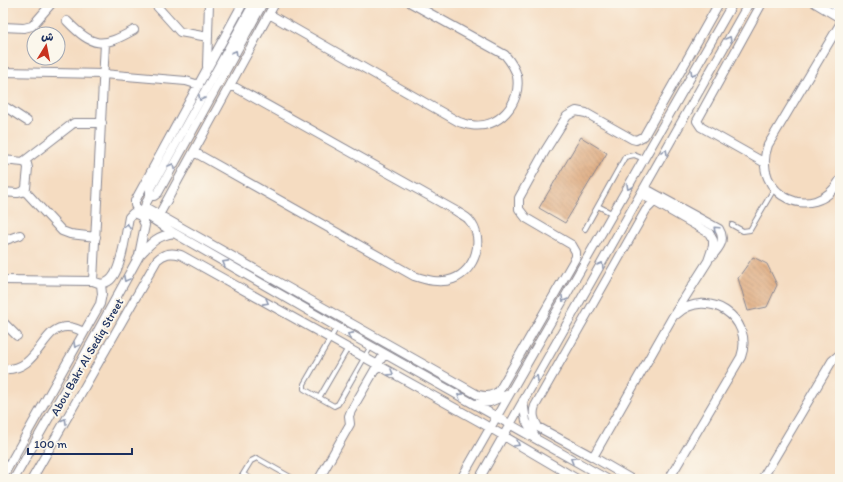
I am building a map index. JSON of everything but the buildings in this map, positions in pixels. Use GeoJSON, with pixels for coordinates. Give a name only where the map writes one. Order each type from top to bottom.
{"type":"FeatureCollection","features":[{"type":"Feature","properties":{"kind":"street"},"geometry":{"type":"LineString","coordinates":[[3,28],[24,28],[32,26],[52,3]]}},
{"type":"Feature","properties":{"kind":"street"},"geometry":{"type":"LineString","coordinates":[[154,3],[180,32],[208,37]]}},
{"type":"Feature","properties":{"kind":"street"},"geometry":{"type":"LineString","coordinates":[[207,69],[209,3]]}},
{"type":"Feature","properties":{"kind":"street"},"geometry":{"type":"LineString","coordinates":[[243,3],[134,203],[137,209],[174,233],[243,273],[384,354],[537,439],[602,478]]}},
{"type":"Feature","properties":{"kind":"street"},"geometry":{"type":"LineString","coordinates":[[150,196],[154,196],[158,193],[205,108],[253,13],[254,3]]}},
{"type":"Feature","properties":{"kind":"street"},"geometry":{"type":"LineString","coordinates":[[263,3],[253,13],[150,190],[150,196],[145,207],[478,395],[490,396],[499,391],[576,257],[576,252],[572,245],[526,218],[519,209],[519,198],[545,151],[567,116],[576,112],[586,113],[632,139],[640,139],[652,145]]}},
{"type":"Feature","properties":{"kind":"street"},"geometry":{"type":"LineString","coordinates":[[159,215],[275,3]]}},
{"type":"Feature","properties":{"kind":"street"},"geometry":{"type":"LineString","coordinates":[[269,14],[459,122],[471,126],[484,125],[496,121],[507,113],[514,102],[518,89],[517,76],[512,64],[505,55],[411,3]]}},
{"type":"Feature","properties":{"kind":"street"},"geometry":{"type":"LineString","coordinates":[[640,139],[644,136],[719,3]]}},
{"type":"Feature","properties":{"kind":"street"},"geometry":{"type":"LineString","coordinates":[[461,479],[733,3]]}},
{"type":"Feature","properties":{"kind":"street"},"geometry":{"type":"LineString","coordinates":[[478,479],[749,3]]}},
{"type":"Feature","properties":{"kind":"street"},"geometry":{"type":"LineString","coordinates":[[762,3],[697,121],[699,126],[765,163]]}},
{"type":"Feature","properties":{"kind":"street"},"geometry":{"type":"LineString","coordinates":[[815,3],[840,18]]}},
{"type":"Feature","properties":{"kind":"street"},"geometry":{"type":"LineString","coordinates":[[832,3],[840,9]]}},
{"type":"Feature","properties":{"kind":"street"},"geometry":{"type":"LineString","coordinates":[[67,21],[83,36],[93,41],[105,43],[115,41],[134,30]]}},
{"type":"Feature","properties":{"kind":"street"},"geometry":{"type":"LineString","coordinates":[[840,24],[768,145],[765,163],[767,176],[774,189],[788,199],[812,202],[828,195],[836,188],[840,180]]}},
{"type":"Feature","properties":{"kind":"street"},"geometry":{"type":"LineString","coordinates":[[3,476],[100,304],[102,294],[97,283],[96,236],[105,43]]}},
{"type":"Feature","properties":{"kind":"street"},"geometry":{"type":"LineString","coordinates":[[3,72],[104,74],[186,81],[198,85]]}},
{"type":"Feature","properties":{"kind":"street"},"geometry":{"type":"LineString","coordinates":[[194,152],[414,276],[431,281],[453,279],[466,271],[474,258],[477,248],[477,238],[474,228],[469,220],[456,211],[230,84]]}},
{"type":"Feature","properties":{"kind":"street"},"geometry":{"type":"LineString","coordinates":[[3,107],[27,120]]}},
{"type":"Feature","properties":{"kind":"street"},"geometry":{"type":"LineString","coordinates":[[205,108],[214,113]]}},
{"type":"Feature","properties":{"kind":"street"},"geometry":{"type":"LineString","coordinates":[[23,162],[74,123],[102,123]]}},
{"type":"Feature","properties":{"kind":"street"},"geometry":{"type":"LineString","coordinates":[[3,160],[23,162],[27,164],[28,168],[25,191]]}},
{"type":"Feature","properties":{"kind":"street"},"geometry":{"type":"LineString","coordinates":[[25,191],[62,231],[70,234],[96,236]]}},
{"type":"Feature","properties":{"kind":"street"},"geometry":{"type":"LineString","coordinates":[[3,192],[21,193],[25,191]]}},
{"type":"Feature","properties":{"kind":"street"},"geometry":{"type":"LineString","coordinates":[[643,191],[654,202],[709,233],[713,240],[713,246],[708,261]]}},
{"type":"Feature","properties":{"kind":"street"},"geometry":{"type":"LineString","coordinates":[[593,457],[672,318],[708,261],[722,243],[722,236],[719,230],[643,191]]}},
{"type":"Feature","properties":{"kind":"street"},"geometry":{"type":"LineString","coordinates":[[631,479],[538,426],[534,419],[533,410],[646,210],[654,202]]}},
{"type":"Feature","properties":{"kind":"street"},"geometry":{"type":"LineString","coordinates":[[3,280],[97,283],[110,280],[115,275],[129,216],[133,213],[142,216],[145,225],[138,256],[83,358],[14,479]]}},
{"type":"Feature","properties":{"kind":"street"},"geometry":{"type":"LineString","coordinates":[[611,217],[622,228]]}},
{"type":"Feature","properties":{"kind":"street"},"geometry":{"type":"LineString","coordinates":[[138,256],[159,237],[174,233]]}},
{"type":"Feature","properties":{"kind":"street"},"geometry":{"type":"LineString","coordinates":[[3,241],[20,235]]}},
{"type":"Feature","properties":{"kind":"street","name":"Abou Bakr Al Sediq Street"},"geometry":{"type":"LineString","coordinates":[[33,477],[157,260],[169,253],[175,253],[237,286]]}},
{"type":"Feature","properties":{"kind":"street"},"geometry":{"type":"LineString","coordinates":[[243,273],[237,286],[490,428],[577,479]]}},
{"type":"Feature","properties":{"kind":"street"},"geometry":{"type":"LineString","coordinates":[[670,479],[741,357],[744,342],[740,327],[735,319],[725,310],[713,305],[699,304],[686,307],[672,318]]}},
{"type":"Feature","properties":{"kind":"street"},"geometry":{"type":"LineString","coordinates":[[3,322],[17,336]]}},
{"type":"Feature","properties":{"kind":"street"},"geometry":{"type":"LineString","coordinates":[[3,369],[12,370],[26,363],[54,331],[68,327],[84,332]]}},
{"type":"Feature","properties":{"kind":"street"},"geometry":{"type":"LineString","coordinates":[[319,479],[350,424],[349,416],[351,410],[384,354]]}},
{"type":"Feature","properties":{"kind":"street"},"geometry":{"type":"LineString","coordinates":[[762,479],[832,361],[840,354]]}},
{"type":"Feature","properties":{"kind":"street"},"geometry":{"type":"LineString","coordinates":[[475,404],[490,402],[509,394]]}},
{"type":"Feature","properties":{"kind":"street"},"geometry":{"type":"LineString","coordinates":[[523,401],[526,421],[537,439]]}},
{"type":"Feature","properties":{"kind":"street"},"geometry":{"type":"LineString","coordinates":[[482,441],[496,448]]}},
{"type":"Feature","properties":{"kind":"street"},"geometry":{"type":"LineString","coordinates":[[21,468],[33,477]]}},
{"type":"Feature","properties":{"kind":"lane"},"geometry":{"type":"LineString","coordinates":[[585,229],[625,157],[634,155],[644,159]]}},
{"type":"Feature","properties":{"kind":"lane"},"geometry":{"type":"LineString","coordinates":[[732,225],[743,231],[750,230],[774,189]]}},
{"type":"Feature","properties":{"kind":"lane"},"geometry":{"type":"LineString","coordinates":[[598,206],[611,217]]}},
{"type":"Feature","properties":{"kind":"lane"},"geometry":{"type":"LineString","coordinates":[[337,327],[305,381],[303,387],[334,406],[371,346]]}},
{"type":"Feature","properties":{"kind":"lane"},"geometry":{"type":"LineString","coordinates":[[320,398],[348,348]]}},
{"type":"Feature","properties":{"kind":"lane"},"geometry":{"type":"LineString","coordinates":[[240,479],[251,461],[257,458],[294,479]]}},
{"type":"Feature","properties":{"kind":"lane"},"geometry":{"type":"LineString","coordinates":[[243,474],[251,479]]}}]}
